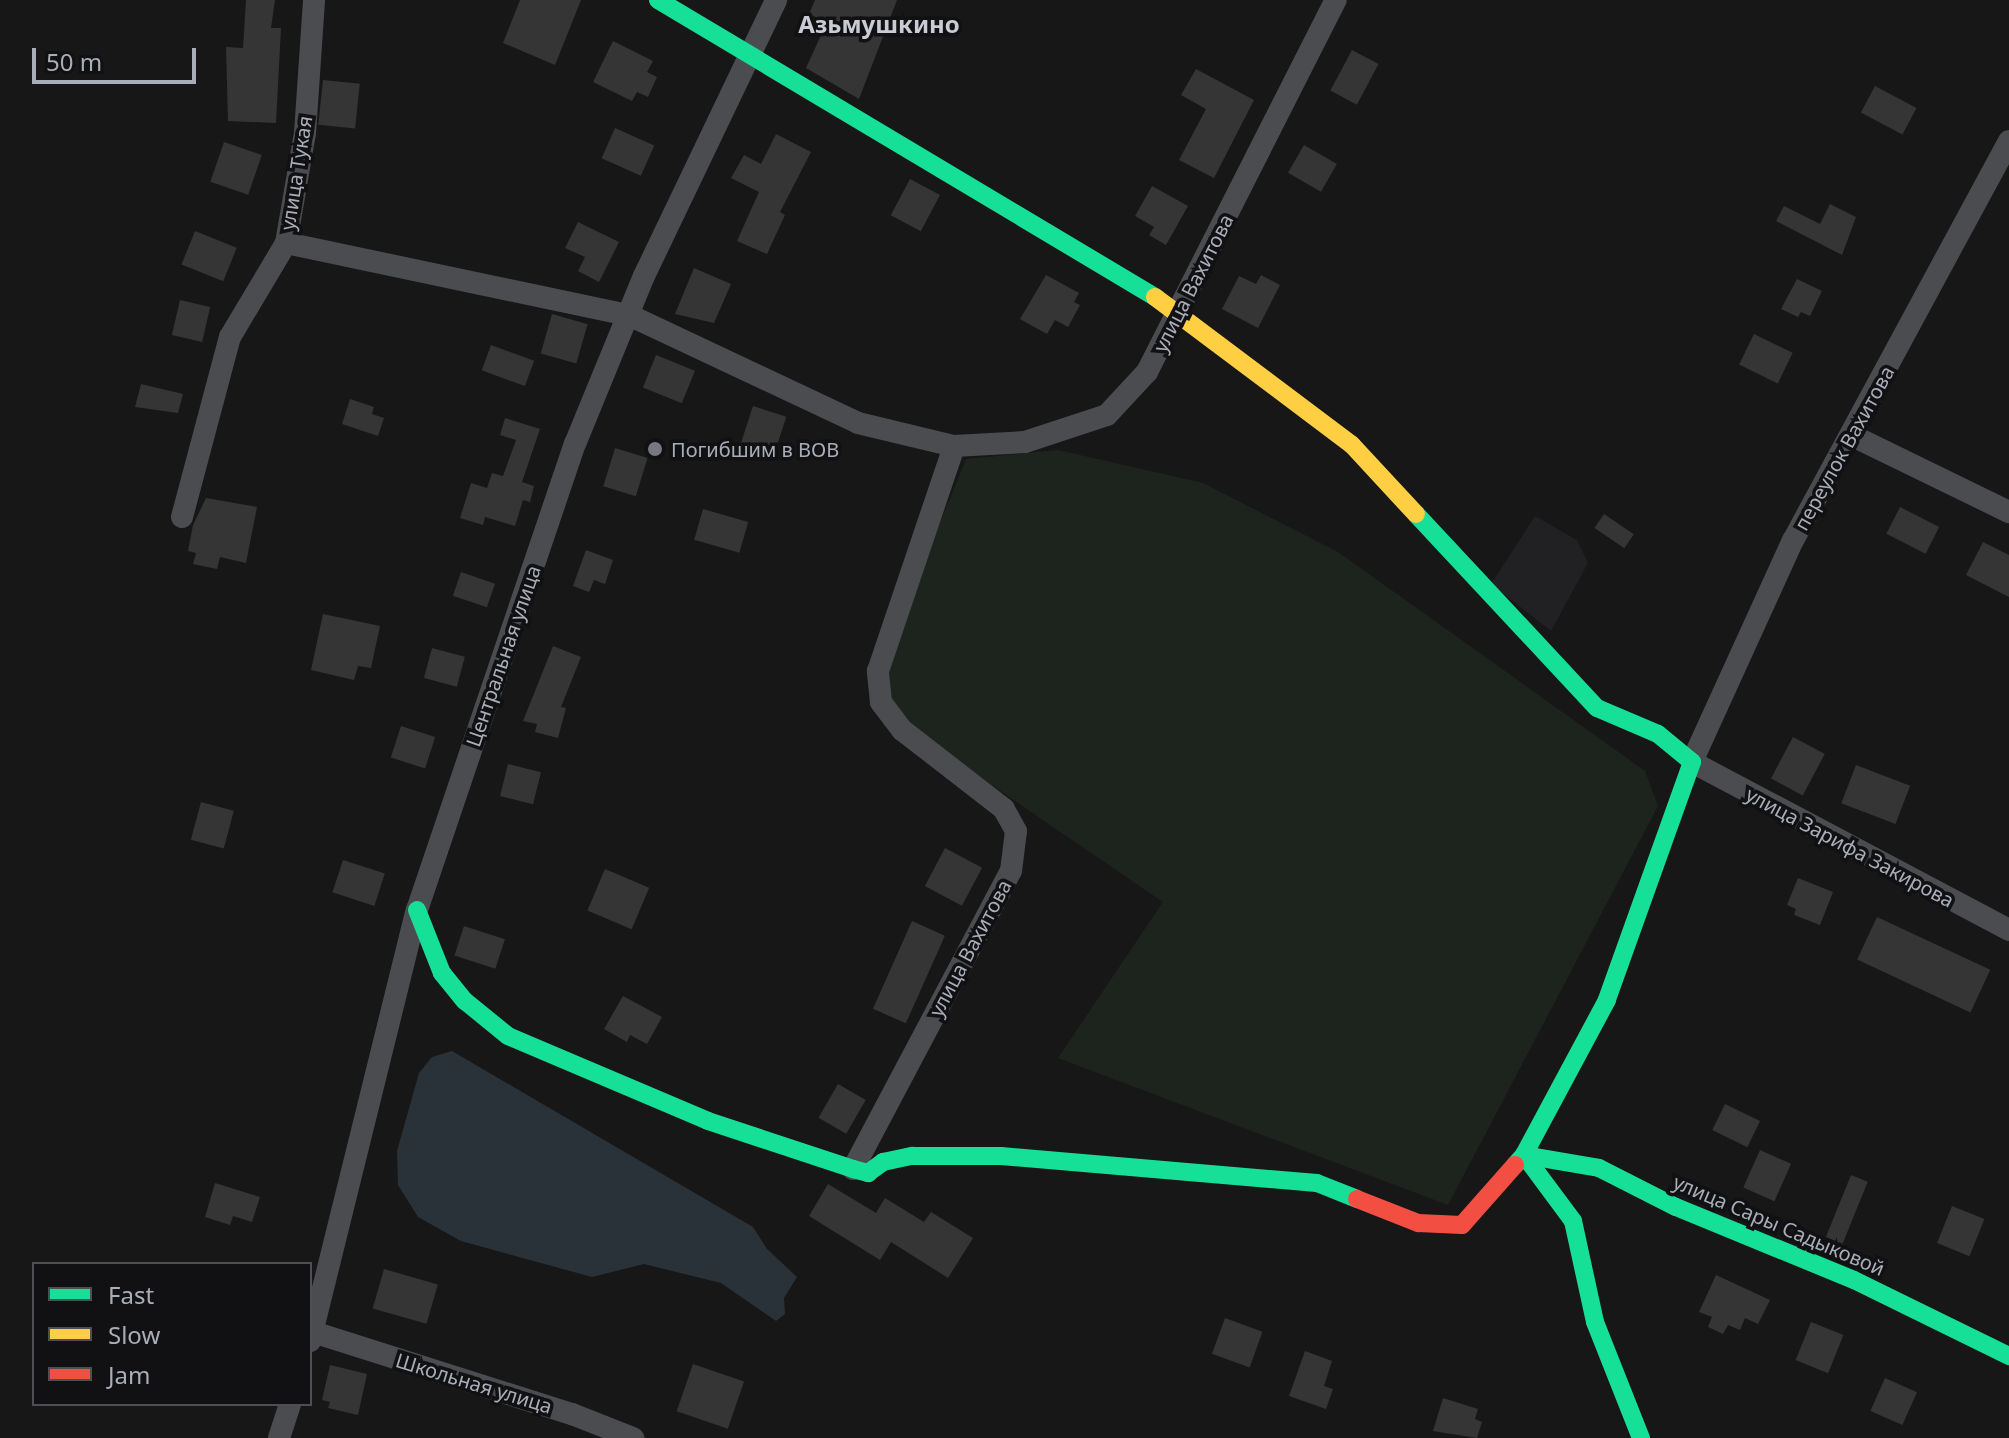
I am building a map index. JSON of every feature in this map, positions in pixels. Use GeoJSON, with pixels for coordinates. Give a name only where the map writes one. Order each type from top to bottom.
{"type":"FeatureCollection","features":[{"type":"Feature","properties":{"kind":"street","name":"улица Тукая"},"geometry":{"type":"LineString","coordinates":[[182,517],[230,337],[286,243],[305,133],[314,0]]}},
{"type":"Feature","properties":{"kind":"street"},"geometry":{"type":"LineString","coordinates":[[417,910],[442,973],[465,1001],[508,1036],[559,1061],[708,1121],[853,1169],[868,1173],[883,1162],[912,1156],[1001,1156],[1317,1183],[1418,1223],[1462,1225],[1524,1155],[1607,1000],[1692,762],[1658,734],[1597,708],[1352,445],[1179,312],[658,0]]}},
{"type":"Feature","properties":{"kind":"street","name":"Центральная улица"},"geometry":{"type":"LineString","coordinates":[[312,1332],[417,910],[575,444],[776,0]]}},
{"type":"Feature","properties":{"kind":"street","name":"улица Вахитова"},"geometry":{"type":"LineString","coordinates":[[286,243],[631,316],[858,423],[954,446],[1025,442],[1107,415],[1147,372],[1336,0]]}},
{"type":"Feature","properties":{"kind":"street","name":"переулок Вахитова"},"geometry":{"type":"LineString","coordinates":[[1692,762],[1793,540],[1853,436],[2009,141]]}},
{"type":"Feature","properties":{"kind":"street"},"geometry":{"type":"LineString","coordinates":[[1853,436],[2009,512]]}},
{"type":"Feature","properties":{"kind":"street","name":"улица Вахитова"},"geometry":{"type":"LineString","coordinates":[[853,1169],[1011,871],[1016,831],[1004,809],[902,730],[881,702],[878,671],[954,446]]}},
{"type":"Feature","properties":{"kind":"street","name":"улица Зарифа Закирова"},"geometry":{"type":"LineString","coordinates":[[1692,762],[2009,930]]}},
{"type":"Feature","properties":{"kind":"street"},"geometry":{"type":"LineString","coordinates":[[402,962],[442,973]]}},
{"type":"Feature","properties":{"kind":"street"},"geometry":{"type":"LineString","coordinates":[[1524,1155],[1573,1221],[1595,1322],[1641,1438]]}},
{"type":"Feature","properties":{"kind":"street","name":"улица Сары Садыковой"},"geometry":{"type":"LineString","coordinates":[[1524,1155],[1599,1168],[1676,1207],[1854,1280],[2009,1356]]}},
{"type":"Feature","properties":{"kind":"street","name":"Школьная улица"},"geometry":{"type":"LineString","coordinates":[[312,1336],[633,1438]]}},
{"type":"Feature","properties":{"kind":"street"},"geometry":{"type":"LineString","coordinates":[[279,1438],[289,1406]]}},
{"type":"Feature","properties":{"kind":"shaded area"},"geometry":{"type":"Polygon","coordinates":[[[1058,450],[1203,483],[1338,552],[1645,771],[1658,806],[1448,1205],[1058,1058],[1163,902],[914,732],[890,700],[886,673],[921,569],[966,459],[1058,450]]]}},
{"type":"Feature","properties":{"kind":"shaded area"},"geometry":{"type":"Polygon","coordinates":[[[1535,516],[1577,540],[1588,563],[1551,631],[1491,584],[1535,516]]]}},
{"type":"Feature","properties":{"kind":"shaded area"},"geometry":{"type":"Polygon","coordinates":[[[452,1051],[753,1227],[767,1249],[797,1277],[784,1298],[785,1314],[776,1321],[721,1283],[644,1264],[592,1277],[461,1241],[418,1217],[398,1185],[397,1151],[419,1073],[432,1057],[452,1051]]]}},
{"type":"Feature","properties":{"kind":"building"},"geometry":{"type":"Polygon","coordinates":[[[246,0],[275,0],[271,28],[281,28],[276,123],[228,121],[226,47],[243,48],[246,0]]]}},
{"type":"Feature","properties":{"kind":"building"},"geometry":{"type":"Polygon","coordinates":[[[520,0],[581,0],[555,65],[503,43],[520,0]]]}},
{"type":"Feature","properties":{"kind":"building"},"geometry":{"type":"Polygon","coordinates":[[[815,0],[897,0],[859,99],[806,68],[827,22],[809,14],[815,0]]]}},
{"type":"Feature","properties":{"kind":"building"},"geometry":{"type":"Polygon","coordinates":[[[613,41],[653,61],[647,72],[657,77],[648,97],[637,92],[632,101],[593,82],[613,41]]]}},
{"type":"Feature","properties":{"kind":"building"},"geometry":{"type":"Polygon","coordinates":[[[1352,50],[1378,64],[1357,105],[1330,91],[1352,50]]]}},
{"type":"Feature","properties":{"kind":"building"},"geometry":{"type":"Polygon","coordinates":[[[1196,69],[1254,100],[1214,178],[1179,160],[1206,109],[1181,95],[1196,69]]]}},
{"type":"Feature","properties":{"kind":"building"},"geometry":{"type":"Polygon","coordinates":[[[323,80],[360,84],[355,129],[318,125],[323,80]]]}},
{"type":"Feature","properties":{"kind":"building"},"geometry":{"type":"Polygon","coordinates":[[[1875,86],[1916,108],[1902,135],[1861,112],[1875,86]]]}},
{"type":"Feature","properties":{"kind":"building"},"geometry":{"type":"Polygon","coordinates":[[[615,128],[654,145],[641,176],[602,158],[615,128]]]}},
{"type":"Feature","properties":{"kind":"building"},"geometry":{"type":"Polygon","coordinates":[[[776,134],[811,152],[780,212],[785,215],[767,254],[737,241],[759,192],[731,178],[744,155],[761,164],[776,134]]]}},
{"type":"Feature","properties":{"kind":"building"},"geometry":{"type":"Polygon","coordinates":[[[224,142],[262,155],[248,195],[210,182],[224,142]]]}},
{"type":"Feature","properties":{"kind":"building"},"geometry":{"type":"Polygon","coordinates":[[[1304,145],[1337,164],[1321,192],[1288,173],[1304,145]]]}},
{"type":"Feature","properties":{"kind":"building"},"geometry":{"type":"Polygon","coordinates":[[[910,179],[940,195],[921,231],[891,215],[910,179]]]}},
{"type":"Feature","properties":{"kind":"building"},"geometry":{"type":"Polygon","coordinates":[[[1152,186],[1188,206],[1166,245],[1149,235],[1154,227],[1135,216],[1152,186]]]}},
{"type":"Feature","properties":{"kind":"building"},"geometry":{"type":"Polygon","coordinates":[[[1830,204],[1856,217],[1842,255],[1776,221],[1784,206],[1820,224],[1830,204]]]}},
{"type":"Feature","properties":{"kind":"building"},"geometry":{"type":"Polygon","coordinates":[[[578,222],[619,242],[599,282],[578,271],[585,257],[565,248],[578,222]]]}},
{"type":"Feature","properties":{"kind":"building"},"geometry":{"type":"Polygon","coordinates":[[[195,231],[237,248],[223,281],[182,264],[195,231]]]}},
{"type":"Feature","properties":{"kind":"building"},"geometry":{"type":"Polygon","coordinates":[[[694,268],[731,284],[714,323],[675,314],[694,268]]]}},
{"type":"Feature","properties":{"kind":"building"},"geometry":{"type":"Polygon","coordinates":[[[1046,275],[1079,293],[1074,302],[1080,305],[1068,327],[1055,320],[1047,334],[1020,319],[1046,275]]]}},
{"type":"Feature","properties":{"kind":"building"},"geometry":{"type":"Polygon","coordinates":[[[1261,275],[1280,285],[1258,328],[1222,309],[1239,276],[1256,284],[1261,275]]]}},
{"type":"Feature","properties":{"kind":"building"},"geometry":{"type":"Polygon","coordinates":[[[1797,279],[1822,291],[1810,316],[1801,312],[1798,317],[1781,309],[1797,279]]]}},
{"type":"Feature","properties":{"kind":"building"},"geometry":{"type":"Polygon","coordinates":[[[180,300],[210,307],[202,342],[172,335],[180,300]]]}},
{"type":"Feature","properties":{"kind":"building"},"geometry":{"type":"Polygon","coordinates":[[[552,314],[588,324],[576,364],[541,353],[552,314]]]}},
{"type":"Feature","properties":{"kind":"building"},"geometry":{"type":"Polygon","coordinates":[[[1754,334],[1793,353],[1778,383],[1739,365],[1754,334]]]}},
{"type":"Feature","properties":{"kind":"building"},"geometry":{"type":"Polygon","coordinates":[[[491,345],[534,361],[525,386],[482,370],[491,345]]]}},
{"type":"Feature","properties":{"kind":"building"},"geometry":{"type":"Polygon","coordinates":[[[656,355],[695,371],[682,403],[643,387],[656,355]]]}},
{"type":"Feature","properties":{"kind":"building"},"geometry":{"type":"Polygon","coordinates":[[[141,384],[183,394],[178,413],[135,407],[141,384]]]}},
{"type":"Feature","properties":{"kind":"building"},"geometry":{"type":"Polygon","coordinates":[[[350,399],[374,407],[372,414],[384,418],[378,436],[342,424],[350,399]]]}},
{"type":"Feature","properties":{"kind":"building"},"geometry":{"type":"Polygon","coordinates":[[[753,406],[786,417],[774,454],[741,443],[753,406]]]}},
{"type":"Feature","properties":{"kind":"building"},"geometry":{"type":"Polygon","coordinates":[[[505,418],[540,429],[522,482],[534,486],[530,502],[523,500],[515,526],[485,517],[483,525],[460,518],[471,483],[487,488],[492,473],[503,476],[516,440],[500,435],[505,418]]]}},
{"type":"Feature","properties":{"kind":"building"},"geometry":{"type":"Polygon","coordinates":[[[615,448],[648,458],[636,496],[603,486],[615,448]]]}},
{"type":"Feature","properties":{"kind":"building"},"geometry":{"type":"Polygon","coordinates":[[[206,498],[257,507],[246,563],[220,557],[217,569],[193,564],[196,553],[188,551],[193,525],[206,498]]]}},
{"type":"Feature","properties":{"kind":"building"},"geometry":{"type":"Polygon","coordinates":[[[1900,507],[1939,527],[1926,554],[1886,534],[1900,507]]]}},
{"type":"Feature","properties":{"kind":"building"},"geometry":{"type":"Polygon","coordinates":[[[703,509],[748,522],[739,553],[694,540],[703,509]]]}},
{"type":"Feature","properties":{"kind":"building"},"geometry":{"type":"Polygon","coordinates":[[[1604,514],[1634,534],[1624,548],[1594,528],[1604,514]]]}},
{"type":"Feature","properties":{"kind":"building"},"geometry":{"type":"Polygon","coordinates":[[[1983,542],[2009,555],[2009,597],[1966,575],[1983,542]]]}},
{"type":"Feature","properties":{"kind":"building"},"geometry":{"type":"Polygon","coordinates":[[[586,550],[613,560],[605,584],[594,580],[589,592],[573,586],[586,550]]]}},
{"type":"Feature","properties":{"kind":"building"},"geometry":{"type":"Polygon","coordinates":[[[461,572],[495,584],[487,607],[453,596],[461,572]]]}},
{"type":"Feature","properties":{"kind":"building"},"geometry":{"type":"Polygon","coordinates":[[[323,614],[380,626],[371,668],[358,666],[354,680],[311,670],[323,614]]]}},
{"type":"Feature","properties":{"kind":"building"},"geometry":{"type":"Polygon","coordinates":[[[553,646],[581,657],[561,707],[566,708],[558,738],[535,732],[537,724],[523,721],[553,646]]]}},
{"type":"Feature","properties":{"kind":"building"},"geometry":{"type":"Polygon","coordinates":[[[432,648],[465,657],[457,687],[424,678],[432,648]]]}},
{"type":"Feature","properties":{"kind":"building"},"geometry":{"type":"Polygon","coordinates":[[[401,726],[435,737],[425,769],[391,757],[401,726]]]}},
{"type":"Feature","properties":{"kind":"building"},"geometry":{"type":"Polygon","coordinates":[[[1793,737],[1825,754],[1803,795],[1771,778],[1793,737]]]}},
{"type":"Feature","properties":{"kind":"building"},"geometry":{"type":"Polygon","coordinates":[[[508,764],[541,772],[533,804],[500,796],[508,764]]]}},
{"type":"Feature","properties":{"kind":"building"},"geometry":{"type":"Polygon","coordinates":[[[1856,765],[1910,786],[1895,824],[1841,803],[1856,765]]]}},
{"type":"Feature","properties":{"kind":"building"},"geometry":{"type":"Polygon","coordinates":[[[201,802],[234,811],[224,848],[191,840],[201,802]]]}},
{"type":"Feature","properties":{"kind":"building"},"geometry":{"type":"Polygon","coordinates":[[[945,848],[982,868],[962,906],[925,886],[945,848]]]}},
{"type":"Feature","properties":{"kind":"building"},"geometry":{"type":"Polygon","coordinates":[[[343,860],[385,874],[374,906],[332,892],[343,860]]]}},
{"type":"Feature","properties":{"kind":"building"},"geometry":{"type":"Polygon","coordinates":[[[605,869],[649,888],[632,929],[587,910],[605,869]]]}},
{"type":"Feature","properties":{"kind":"building"},"geometry":{"type":"Polygon","coordinates":[[[1798,878],[1833,892],[1820,925],[1794,915],[1796,909],[1787,905],[1798,878]]]}},
{"type":"Feature","properties":{"kind":"building"},"geometry":{"type":"Polygon","coordinates":[[[1877,917],[1990,970],[1970,1012],[1857,960],[1877,917]]]}},
{"type":"Feature","properties":{"kind":"building"},"geometry":{"type":"Polygon","coordinates":[[[912,921],[945,936],[906,1023],[873,1009],[912,921]]]}},
{"type":"Feature","properties":{"kind":"building"},"geometry":{"type":"Polygon","coordinates":[[[464,926],[505,939],[495,969],[454,955],[464,926]]]}},
{"type":"Feature","properties":{"kind":"building"},"geometry":{"type":"Polygon","coordinates":[[[623,996],[662,1017],[647,1044],[630,1035],[627,1042],[604,1029],[623,996]]]}},
{"type":"Feature","properties":{"kind":"building"},"geometry":{"type":"Polygon","coordinates":[[[838,1084],[866,1100],[846,1134],[818,1118],[838,1084]]]}},
{"type":"Feature","properties":{"kind":"building"},"geometry":{"type":"Polygon","coordinates":[[[1725,1104],[1760,1121],[1747,1147],[1712,1130],[1725,1104]]]}},
{"type":"Feature","properties":{"kind":"building"},"geometry":{"type":"Polygon","coordinates":[[[1760,1150],[1791,1164],[1774,1201],[1743,1187],[1760,1150]]]}},
{"type":"Feature","properties":{"kind":"building"},"geometry":{"type":"Polygon","coordinates":[[[1851,1175],[1868,1182],[1843,1244],[1826,1237],[1851,1175]]]}},
{"type":"Feature","properties":{"kind":"building"},"geometry":{"type":"Polygon","coordinates":[[[215,1183],[260,1197],[252,1222],[233,1216],[230,1225],[205,1217],[215,1183]]]}},
{"type":"Feature","properties":{"kind":"building"},"geometry":{"type":"Polygon","coordinates":[[[828,1184],[876,1213],[885,1198],[924,1222],[931,1212],[973,1238],[948,1278],[891,1242],[880,1260],[809,1216],[828,1184]]]}},
{"type":"Feature","properties":{"kind":"building"},"geometry":{"type":"Polygon","coordinates":[[[1952,1206],[1984,1219],[1969,1256],[1937,1243],[1952,1206]]]}},
{"type":"Feature","properties":{"kind":"building"},"geometry":{"type":"Polygon","coordinates":[[[384,1269],[438,1284],[427,1324],[373,1308],[384,1269]]]}},
{"type":"Feature","properties":{"kind":"building"},"geometry":{"type":"Polygon","coordinates":[[[1716,1275],[1770,1300],[1758,1324],[1745,1318],[1740,1330],[1728,1325],[1723,1334],[1708,1327],[1712,1317],[1699,1312],[1716,1275]]]}},
{"type":"Feature","properties":{"kind":"building"},"geometry":{"type":"Polygon","coordinates":[[[1225,1318],[1263,1332],[1250,1367],[1212,1354],[1225,1318]]]}},
{"type":"Feature","properties":{"kind":"building"},"geometry":{"type":"Polygon","coordinates":[[[1811,1322],[1843,1335],[1828,1373],[1796,1360],[1811,1322]]]}},
{"type":"Feature","properties":{"kind":"building"},"geometry":{"type":"Polygon","coordinates":[[[1305,1351],[1332,1361],[1324,1386],[1333,1389],[1326,1409],[1289,1396],[1305,1351]]]}},
{"type":"Feature","properties":{"kind":"building"},"geometry":{"type":"Polygon","coordinates":[[[693,1364],[744,1382],[728,1429],[677,1411],[693,1364]]]}},
{"type":"Feature","properties":{"kind":"building"},"geometry":{"type":"Polygon","coordinates":[[[330,1365],[367,1374],[358,1415],[328,1408],[330,1402],[322,1400],[330,1365]]]}},
{"type":"Feature","properties":{"kind":"building"},"geometry":{"type":"Polygon","coordinates":[[[1885,1378],[1917,1392],[1902,1425],[1870,1411],[1885,1378]]]}},
{"type":"Feature","properties":{"kind":"building"},"geometry":{"type":"Polygon","coordinates":[[[1443,1398],[1478,1409],[1475,1419],[1482,1422],[1477,1438],[1433,1431],[1443,1398]]]}},
{"type":"Feature","properties":{"kind":"traffic: fast"},"geometry":{"type":"LineString","coordinates":[[658,0],[1155,297]]}},
{"type":"Feature","properties":{"kind":"traffic: fast"},"geometry":{"type":"LineString","coordinates":[[1416,514],[1597,708],[1658,734],[1692,762],[1607,1000],[1524,1155],[1573,1221],[1595,1322],[1641,1438]]}},
{"type":"Feature","properties":{"kind":"traffic: fast"},"geometry":{"type":"LineString","coordinates":[[417,910],[442,973],[465,1001],[508,1036],[708,1121],[853,1169],[868,1173],[883,1162],[912,1156],[1001,1156],[1317,1183],[1357,1199]]}},
{"type":"Feature","properties":{"kind":"traffic: fast"},"geometry":{"type":"LineString","coordinates":[[1515,1165],[1524,1155],[1599,1168],[1676,1207],[1854,1280],[2009,1356]]}},
{"type":"Feature","properties":{"kind":"traffic: slow"},"geometry":{"type":"LineString","coordinates":[[1155,297],[1352,445],[1416,514]]}},
{"type":"Feature","properties":{"kind":"traffic: jam"},"geometry":{"type":"LineString","coordinates":[[1357,1199],[1418,1223],[1462,1225],[1515,1165]]}},
{"type":"Feature","properties":{"kind":"place","name":"Погибшим в ВОВ"},"geometry":{"type":"Point","coordinates":[655,449]}},
{"type":"Feature","properties":{"kind":"district","name":"Азьмушкино"},"geometry":{"type":"Point","coordinates":[879,24]}}]}
